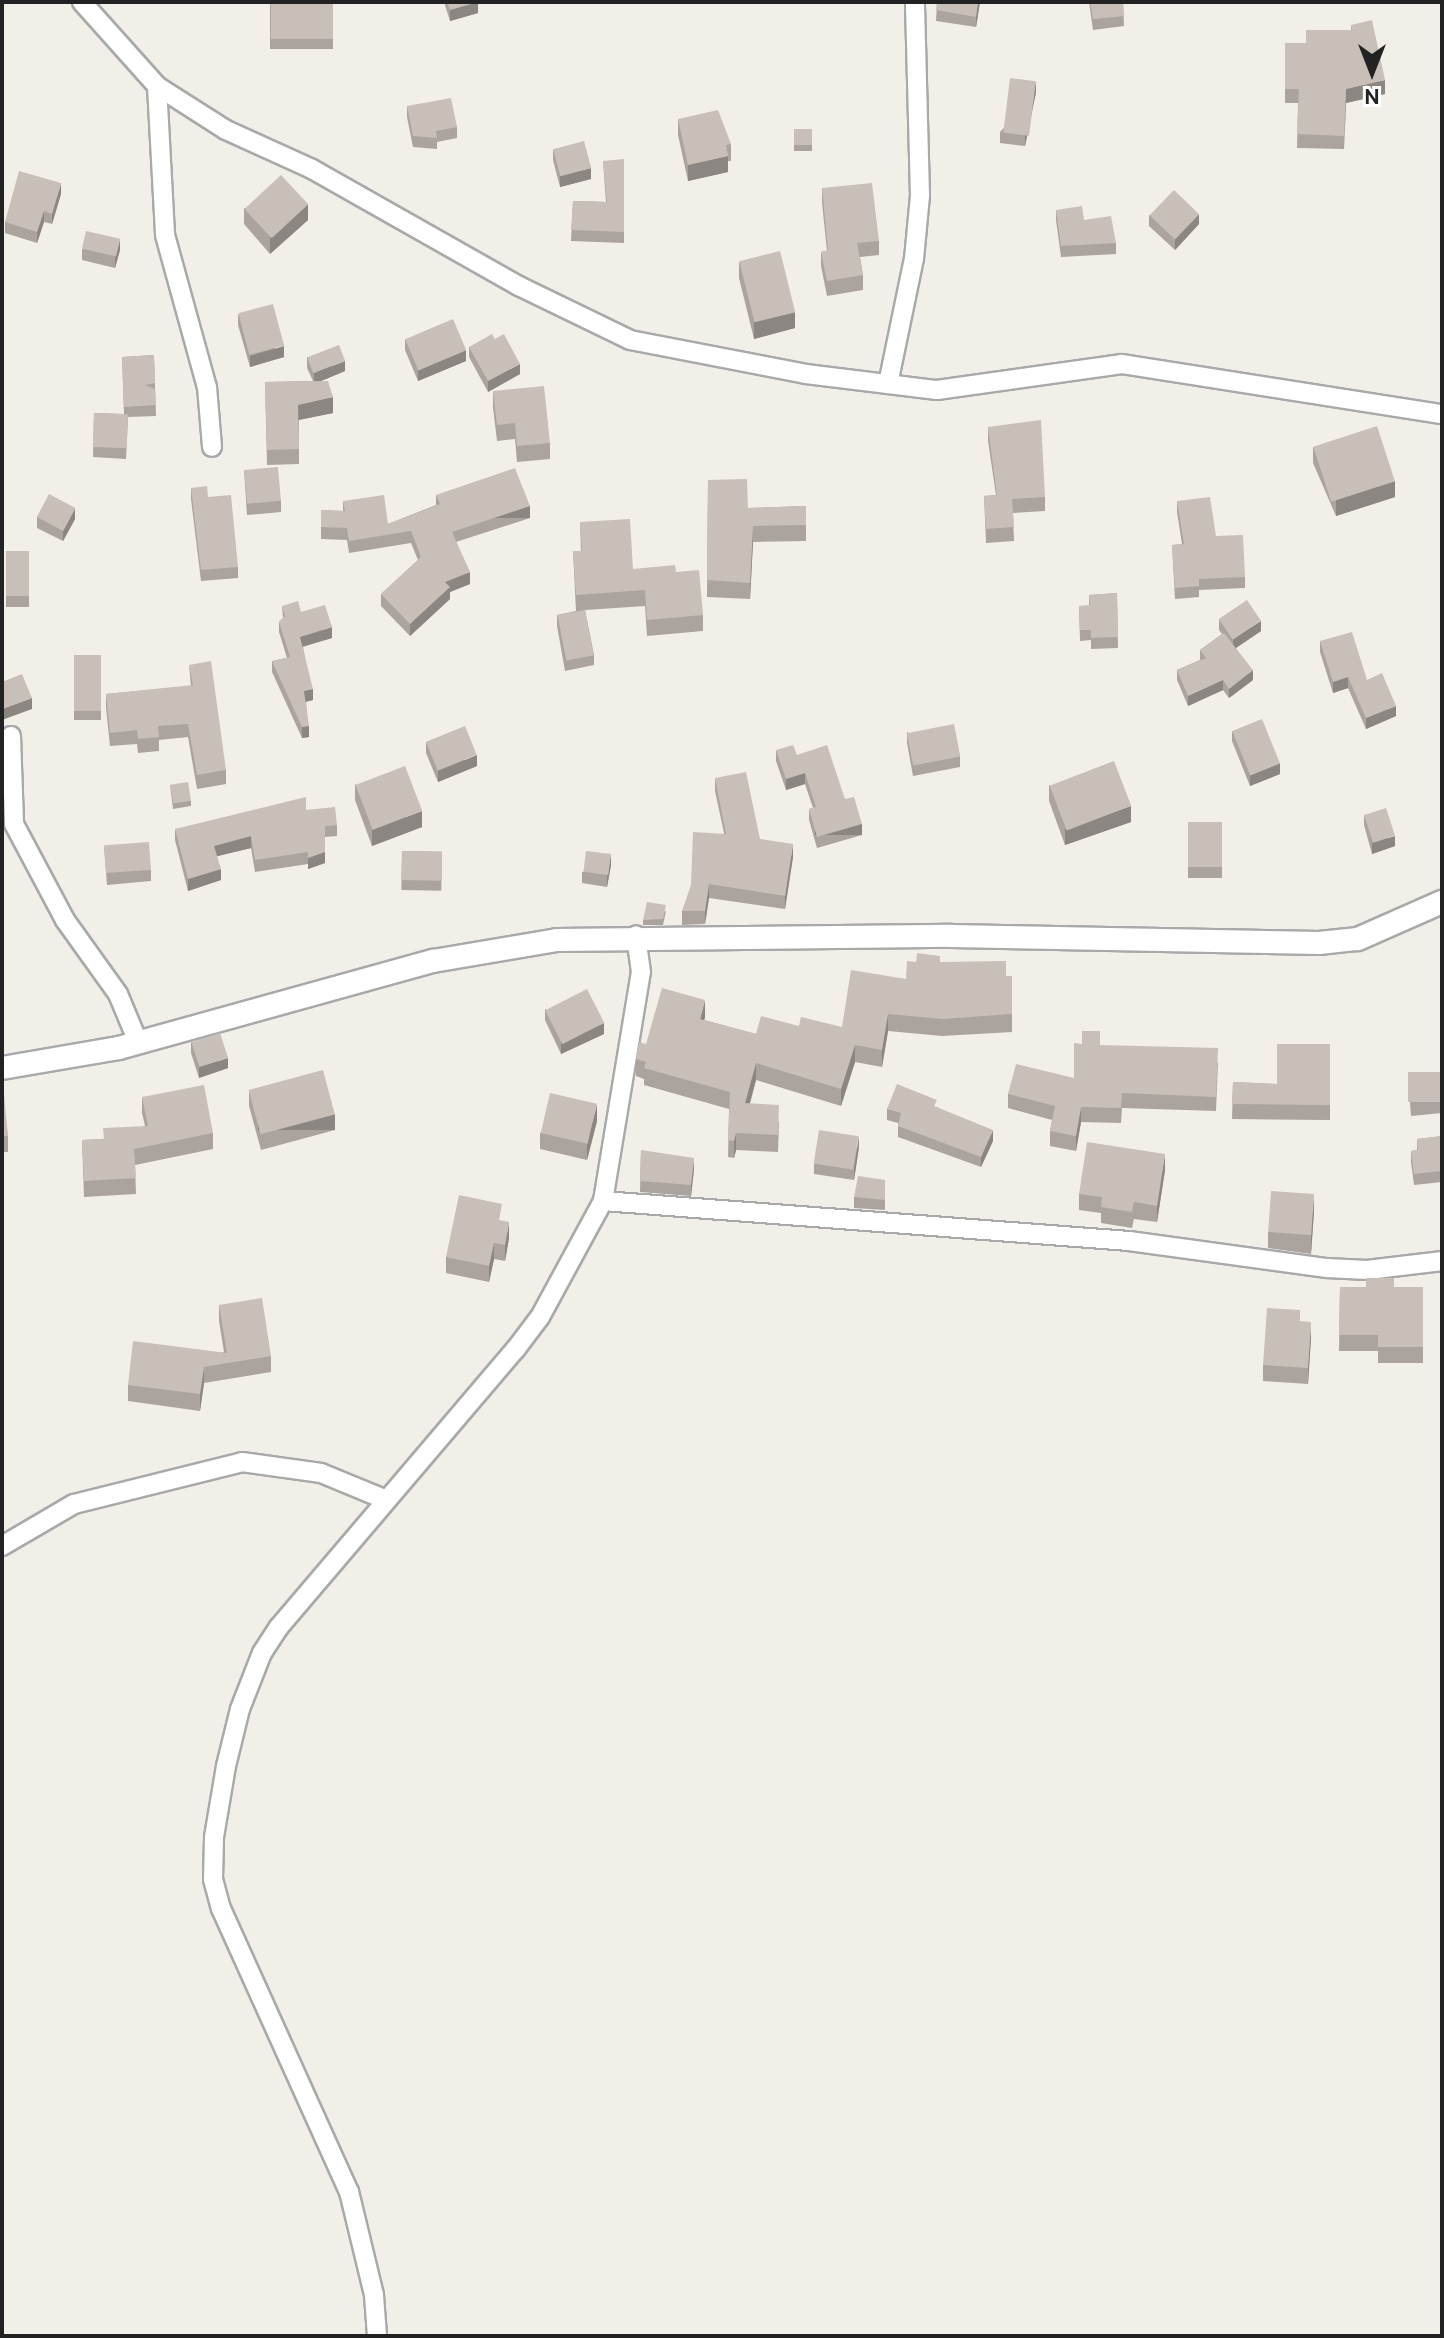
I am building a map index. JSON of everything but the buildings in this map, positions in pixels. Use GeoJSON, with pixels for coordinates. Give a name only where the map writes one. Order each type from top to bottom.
{"type":"FeatureCollection","features":[{"type":"Feature","properties":{"kind":"street"},"geometry":{"type":"LineString","coordinates":[[82,2],[157,86],[226,130],[312,169],[519,286],[630,340],[806,374],[937,390],[1122,364],[1442,414]]}},
{"type":"Feature","properties":{"kind":"street"},"geometry":{"type":"LineString","coordinates":[[888,384],[914,259],[920,196],[915,2]]}},
{"type":"Feature","properties":{"kind":"street"},"geometry":{"type":"LineString","coordinates":[[157,86],[165,235],[207,387],[212,447]]}},
{"type":"Feature","properties":{"kind":"street"},"geometry":{"type":"LineString","coordinates":[[11,736],[14,824],[65,920],[118,994],[138,1042]]}},
{"type":"Feature","properties":{"kind":"street"},"geometry":{"type":"LineString","coordinates":[[2,1068],[138,1042],[446,958],[543,941],[636,935],[1319,943],[1358,939],[1439,906]]}},
{"type":"Feature","properties":{"kind":"street"},"geometry":{"type":"LineString","coordinates":[[377,2336],[374,2295],[349,2192],[221,1909],[213,1879],[226,1766],[240,1709],[262,1653],[384,1499],[540,1317],[603,1201],[641,972],[636,935]]}},
{"type":"Feature","properties":{"kind":"street"},"geometry":{"type":"LineString","coordinates":[[603,1201],[1129,1241],[1327,1268],[1367,1270],[1442,1261]]}},
{"type":"Feature","properties":{"kind":"street"},"geometry":{"type":"LineString","coordinates":[[2,1546],[74,1504],[242,1462],[321,1473],[384,1499]]}}]}
